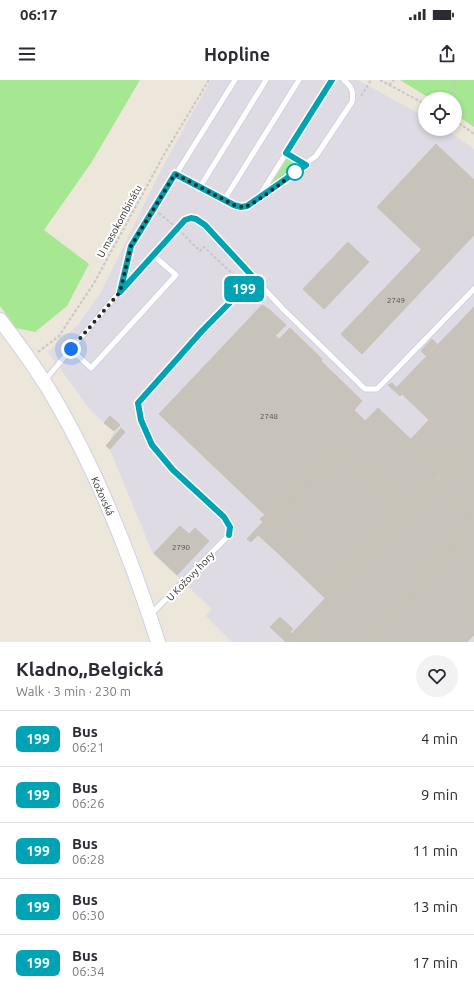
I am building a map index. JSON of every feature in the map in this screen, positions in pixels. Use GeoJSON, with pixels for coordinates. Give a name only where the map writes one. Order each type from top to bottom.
{"type":"FeatureCollection","features":[{"type":"Feature","properties":{"kind":"street","name":"Kožovská"},"geometry":{"type":"LineString","coordinates":[[0,320],[29,358],[44,381],[58,404],[95,476],[124,542],[158,642]]}},
{"type":"Feature","properties":{"kind":"lane"},"geometry":{"type":"LineString","coordinates":[[120,292],[131,246],[235,80]]}},
{"type":"Feature","properties":{"kind":"lane"},"geometry":{"type":"LineString","coordinates":[[200,187],[266,80]]}},
{"type":"Feature","properties":{"kind":"lane"},"geometry":{"type":"LineString","coordinates":[[224,200],[299,80]]}},
{"type":"Feature","properties":{"kind":"lane"},"geometry":{"type":"LineString","coordinates":[[256,201],[332,80]]}},
{"type":"Feature","properties":{"kind":"lane"},"geometry":{"type":"LineString","coordinates":[[175,174],[224,200],[241,207],[247,206],[256,201],[316,156],[352,102],[354,94],[350,85],[344,80]]}},
{"type":"Feature","properties":{"kind":"lane"},"geometry":{"type":"LineString","coordinates":[[286,153],[306,165]]}},
{"type":"Feature","properties":{"kind":"lane"},"geometry":{"type":"LineString","coordinates":[[44,381],[153,255],[185,220],[191,218],[196,219],[205,225],[284,310],[366,389],[377,389],[474,289]]}},
{"type":"Feature","properties":{"kind":"lane"},"geometry":{"type":"LineString","coordinates":[[71,349],[91,368],[176,275],[153,255]]}},
{"type":"Feature","properties":{"kind":"lane","name":"U Kožovy hory"},"geometry":{"type":"LineString","coordinates":[[150,616],[229,535],[230,527],[224,517],[173,470],[152,445],[141,420],[138,403],[202,331],[254,278]]}},
{"type":"Feature","properties":{"kind":"path","name":"U masokombinátu"},"geometry":{"type":"LineString","coordinates":[[29,358],[59,336],[94,282],[166,151],[209,80]]}},
{"type":"Feature","properties":{"kind":"path"},"geometry":{"type":"LineString","coordinates":[[380,80],[418,100]]}},
{"type":"Feature","properties":{"kind":"path"},"geometry":{"type":"LineString","coordinates":[[389,85],[394,80]]}},
{"type":"Feature","properties":{"kind":"path"},"geometry":{"type":"LineString","coordinates":[[453,92],[454,80]]}},
{"type":"Feature","properties":{"kind":"path"},"geometry":{"type":"LineString","coordinates":[[462,125],[474,134]]}},
{"type":"Feature","properties":{"kind":"shaded area"},"geometry":{"type":"Polygon","coordinates":[[[211,80],[358,80],[418,113],[418,136],[455,136],[474,149],[474,642],[232,642],[206,616],[212,609],[153,554],[108,445],[114,431],[91,411],[48,352],[78,325],[101,292],[163,166],[211,80]]]}},
{"type":"Feature","properties":{"kind":"green space"},"geometry":{"type":"Polygon","coordinates":[[[0,80],[140,80],[91,163],[44,230],[89,264],[67,306],[35,332],[16,328],[0,306],[0,80]]]}},
{"type":"Feature","properties":{"kind":"green space"},"geometry":{"type":"Polygon","coordinates":[[[400,80],[474,80],[474,127],[462,119],[462,92],[420,92],[400,80]]]}},
{"type":"Feature","properties":{"kind":"green space"},"geometry":{"type":"Polygon","coordinates":[[[287,159],[290,159],[298,164],[298,166],[272,185],[271,184],[287,159]]]}},
{"type":"Feature","properties":{"kind":"building"},"geometry":{"type":"Polygon","coordinates":[[[436,144],[474,180],[474,235],[442,269],[377,207],[436,144]]]}},
{"type":"Feature","properties":{"kind":"building"},"geometry":{"type":"Polygon","coordinates":[[[348,242],[369,262],[324,309],[303,289],[348,242]]]}},
{"type":"Feature","properties":{"kind":"building"},"geometry":{"type":"Polygon","coordinates":[[[422,249],[442,269],[362,354],[341,334],[422,249]]]}},
{"type":"Feature","properties":{"kind":"building"},"geometry":{"type":"Polygon","coordinates":[[[262,305],[270,310],[286,325],[275,336],[279,339],[290,328],[362,401],[354,410],[365,421],[378,408],[444,471],[407,511],[340,448],[278,514],[299,533],[279,554],[258,535],[251,542],[247,539],[263,522],[260,519],[265,515],[159,414],[262,305]]]}},
{"type":"Feature","properties":{"kind":"building"},"geometry":{"type":"Polygon","coordinates":[[[474,307],[474,439],[444,471],[411,439],[429,420],[396,388],[474,307]]]}},
{"type":"Feature","properties":{"kind":"building"},"geometry":{"type":"Polygon","coordinates":[[[432,339],[437,344],[426,356],[421,351],[432,339]]]}},
{"type":"Feature","properties":{"kind":"building"},"geometry":{"type":"Polygon","coordinates":[[[392,383],[402,394],[400,396],[388,385],[392,383]]]}},
{"type":"Feature","properties":{"kind":"building"},"geometry":{"type":"Polygon","coordinates":[[[110,416],[120,425],[114,431],[104,423],[110,416]]]}},
{"type":"Feature","properties":{"kind":"building"},"geometry":{"type":"Polygon","coordinates":[[[121,428],[125,432],[110,449],[106,446],[121,428]]]}},
{"type":"Feature","properties":{"kind":"building"},"geometry":{"type":"Polygon","coordinates":[[[474,439],[474,519],[435,482],[474,439]]]}},
{"type":"Feature","properties":{"kind":"building"},"geometry":{"type":"Polygon","coordinates":[[[340,448],[407,511],[325,598],[279,554],[299,533],[278,514],[340,448]]]}},
{"type":"Feature","properties":{"kind":"building"},"geometry":{"type":"Polygon","coordinates":[[[435,482],[474,519],[474,525],[367,642],[320,642],[301,624],[435,482]]]}},
{"type":"Feature","properties":{"kind":"building"},"geometry":{"type":"Polygon","coordinates":[[[474,525],[474,635],[467,642],[367,642],[474,525]]]}},
{"type":"Feature","properties":{"kind":"building"},"geometry":{"type":"Polygon","coordinates":[[[180,526],[189,534],[195,528],[209,541],[177,575],[154,553],[180,526]]]}},
{"type":"Feature","properties":{"kind":"building"},"geometry":{"type":"Polygon","coordinates":[[[280,617],[293,629],[290,632],[292,634],[285,641],[270,627],[280,617]]]}},
{"type":"Feature","properties":{"kind":"building"},"geometry":{"type":"Polygon","coordinates":[[[301,624],[320,642],[284,642],[301,624]]]}},
{"type":"Feature","properties":{"kind":"bus line","name":"199"},"geometry":{"type":"LineString","coordinates":[[229,535],[230,527],[224,517],[173,470],[152,445],[141,420],[138,403],[202,331],[254,278],[205,225],[196,219],[191,218],[185,220],[174,231],[120,292],[131,246],[175,174],[234,205],[241,207],[247,206],[256,201],[306,165],[286,153],[332,80]]}},
{"type":"Feature","properties":{"kind":"route"},"geometry":{"type":"LineString","coordinates":[[71,349],[120,292],[131,246],[175,174],[234,205],[241,207],[247,206],[256,201],[295,172]]}}]}
